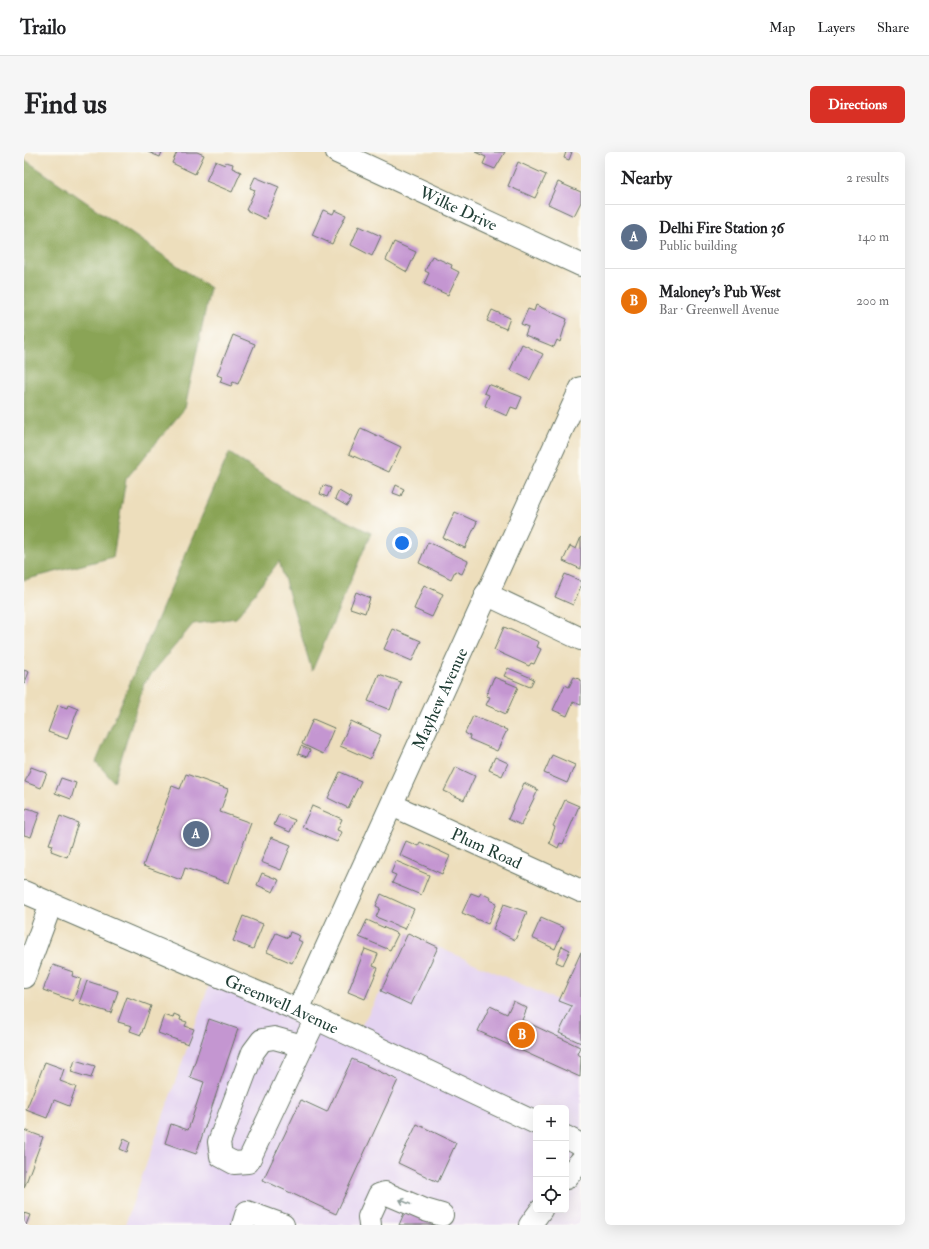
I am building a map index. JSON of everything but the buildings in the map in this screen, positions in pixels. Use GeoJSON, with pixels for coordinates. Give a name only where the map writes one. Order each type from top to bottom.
{"type":"FeatureCollection","features":[{"type":"Feature","properties":{"kind":"street","name":"Wilke Drive"},"geometry":{"type":"LineString","coordinates":[[337,152],[581,265]]}},
{"type":"Feature","properties":{"kind":"street","name":"Mayhew Avenue"},"geometry":{"type":"LineString","coordinates":[[303,1046],[274,1038],[262,1040],[252,1052],[219,1142],[222,1156],[234,1163],[248,1162],[303,1046],[307,1014],[392,805],[486,594],[581,388]]}},
{"type":"Feature","properties":{"kind":"street"},"geometry":{"type":"LineString","coordinates":[[486,594],[581,639]]}},
{"type":"Feature","properties":{"kind":"street","name":"Plum Road"},"geometry":{"type":"LineString","coordinates":[[392,805],[581,891]]}},
{"type":"Feature","properties":{"kind":"street","name":"Greenwell Avenue"},"geometry":{"type":"LineString","coordinates":[[24,892],[307,1014],[533,1122]]}},
{"type":"Feature","properties":{"kind":"street"},"geometry":{"type":"LineString","coordinates":[[24,977],[51,904]]}},
{"type":"Feature","properties":{"kind":"street"},"geometry":{"type":"LineString","coordinates":[[569,1139],[581,1145]]}},
{"type":"Feature","properties":{"kind":"street"},"geometry":{"type":"LineString","coordinates":[[567,1177],[581,1161]]}},
{"type":"Feature","properties":{"kind":"street"},"geometry":{"type":"LineString","coordinates":[[370,1225],[369,1217],[379,1195],[385,1193],[425,1210],[442,1215]]}},
{"type":"Feature","properties":{"kind":"street"},"geometry":{"type":"LineString","coordinates":[[243,1225],[247,1212],[282,1225]]}},
{"type":"Feature","properties":{"kind":"street"},"geometry":{"type":"LineString","coordinates":[[530,1225],[539,1213]]}},
{"type":"Feature","properties":{"kind":"shaded area"},"geometry":{"type":"Polygon","coordinates":[[[438,947],[559,1001],[581,955],[581,1225],[125,1225],[213,974],[355,1037],[381,991],[438,947]]]}},
{"type":"Feature","properties":{"kind":"green space"},"geometry":{"type":"Polygon","coordinates":[[[24,159],[210,288],[185,408],[126,479],[113,557],[24,580],[24,159]]]}},
{"type":"Feature","properties":{"kind":"green space"},"geometry":{"type":"Polygon","coordinates":[[[229,453],[294,496],[371,533],[312,671],[279,561],[236,618],[193,624],[144,683],[114,782],[96,762],[229,453]]]}},
{"type":"Feature","properties":{"kind":"place","name":"Delhi Fire Station 36"},"geometry":{"type":"Point","coordinates":[196,834]}},
{"type":"Feature","properties":{"kind":"place","name":"Maloney's Pub West"},"geometry":{"type":"Point","coordinates":[522,1035]}}]}
